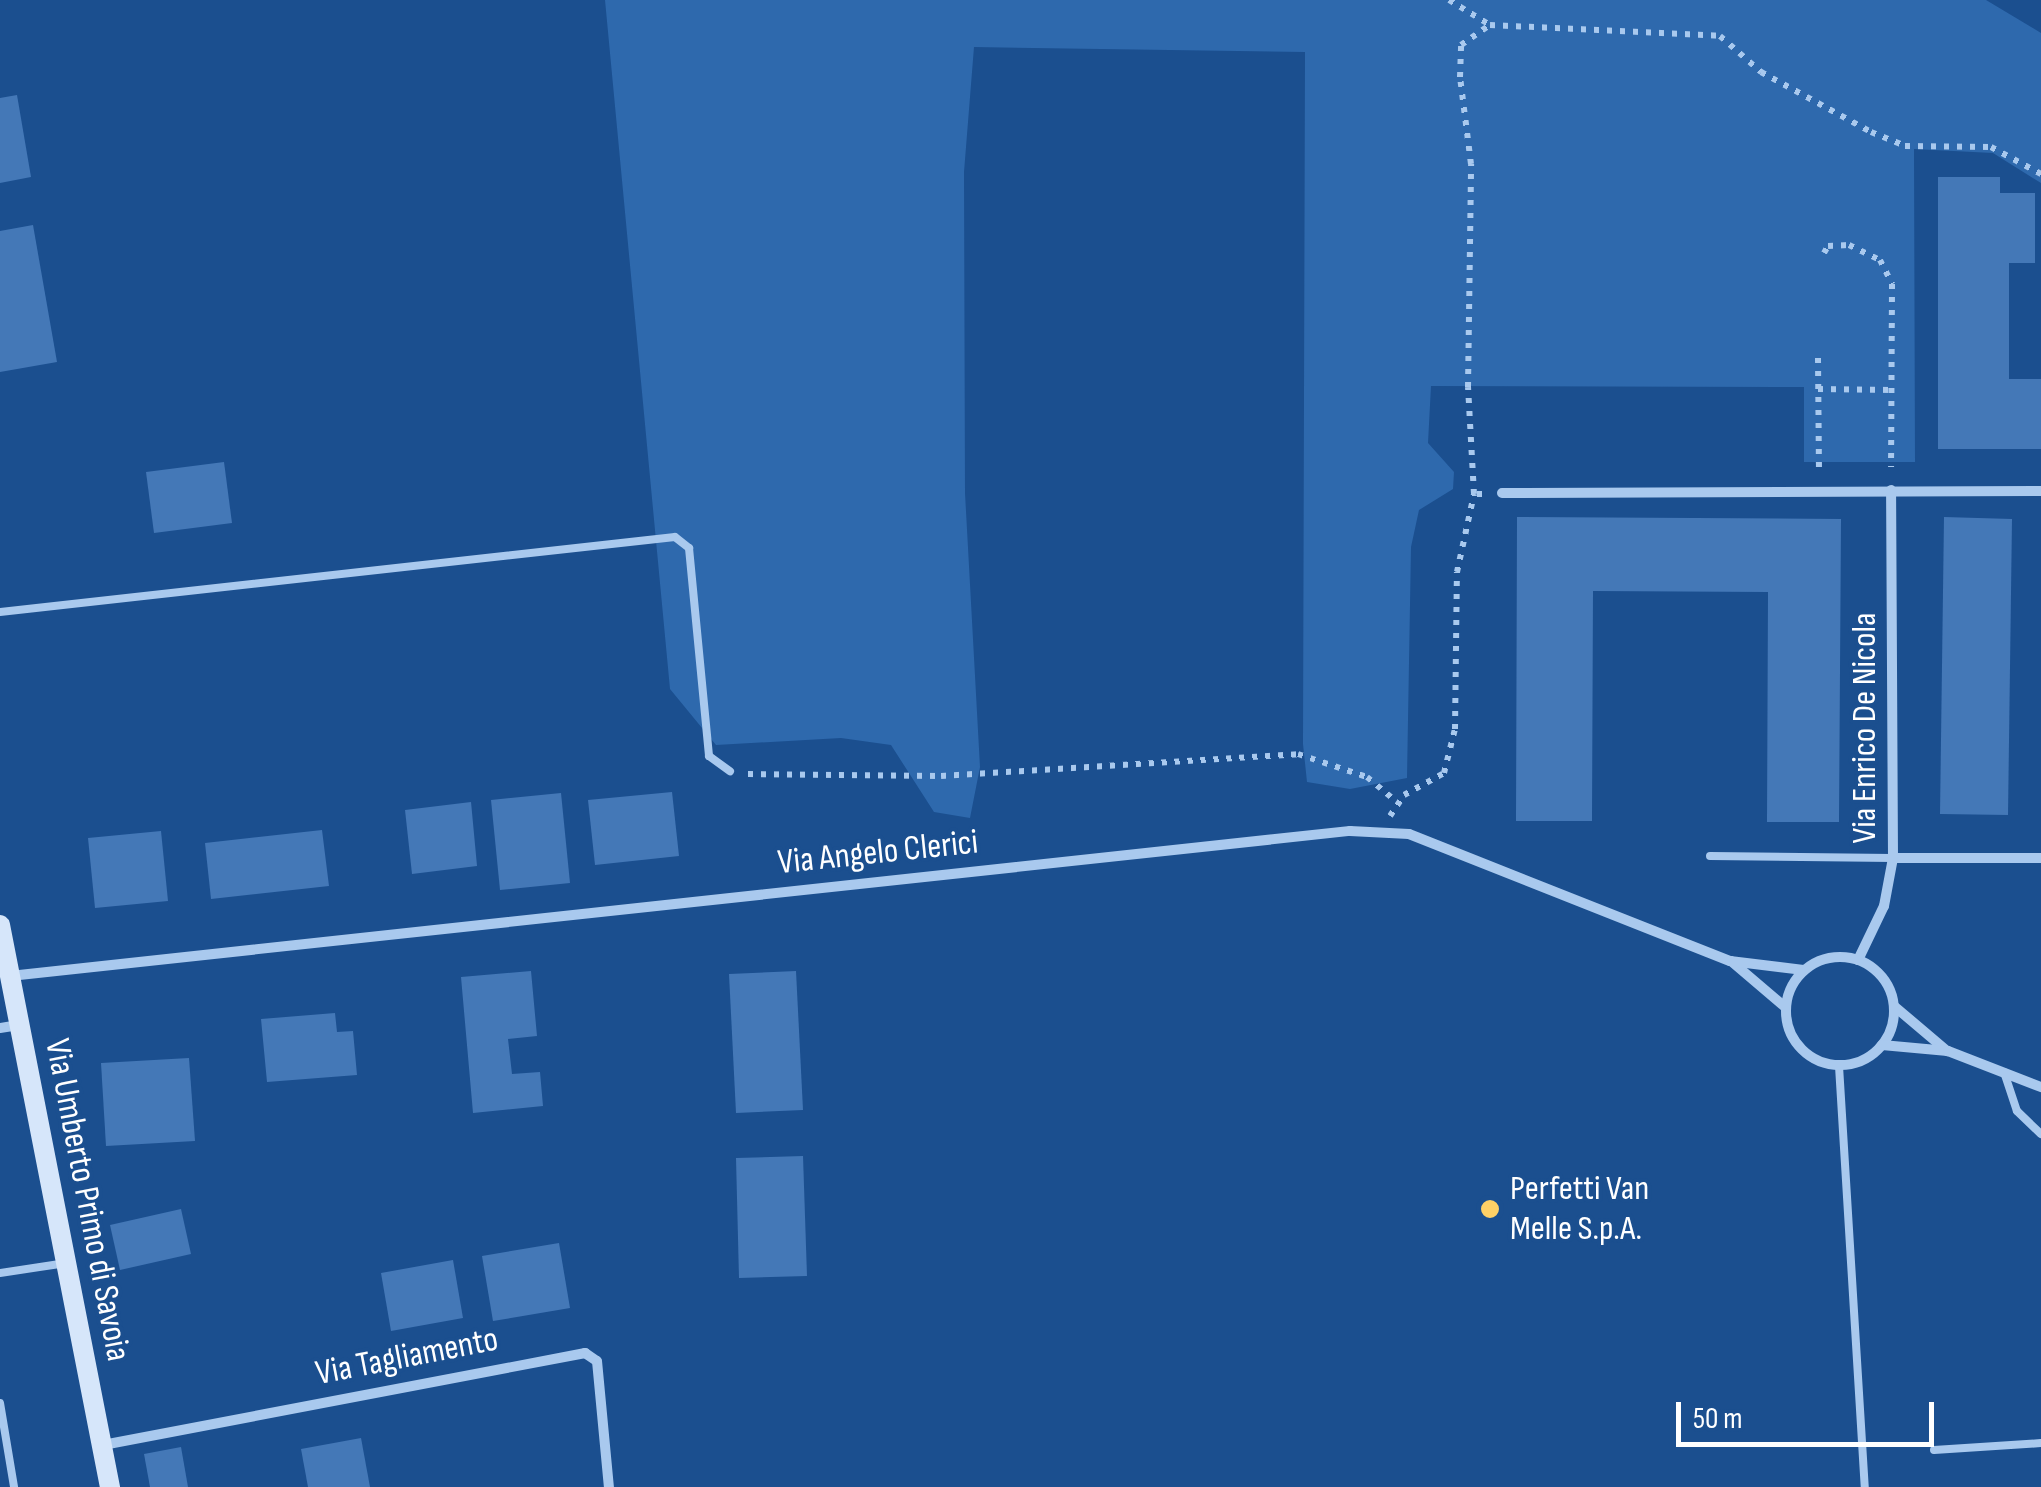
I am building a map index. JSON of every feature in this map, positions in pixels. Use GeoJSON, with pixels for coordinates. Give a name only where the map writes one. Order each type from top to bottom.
{"type":"FeatureCollection","features":[{"type":"Feature","properties":{"kind":"street","name":"Via Enrico De Nicola"},"geometry":{"type":"LineString","coordinates":[[1858,960],[1884,906],[1893,858],[1891,490]]}},
{"type":"Feature","properties":{"kind":"street"},"geometry":{"type":"LineString","coordinates":[[1502,493],[2041,491]]}},
{"type":"Feature","properties":{"kind":"street","name":"Via Angelo Clerici"},"geometry":{"type":"LineString","coordinates":[[10,976],[1384,831],[1447,846],[1730,961],[1803,970]]}},
{"type":"Feature","properties":{"kind":"street"},"geometry":{"type":"LineString","coordinates":[[1893,858],[2041,858]]}},
{"type":"Feature","properties":{"kind":"street","name":"Via Umberto Primo di Savoia"},"geometry":{"type":"LineString","coordinates":[[0,926],[10,976],[10,1027],[66,1263],[110,1487]]}},
{"type":"Feature","properties":{"kind":"street"},"geometry":{"type":"LineString","coordinates":[[1894,1006],[1882,1045],[1870,1056],[1840,1066],[1822,1063],[1794,1041],[1785,1007],[1803,970],[1830,957],[1858,960],[1883,978],[1894,1006],[1948,1051]]}},
{"type":"Feature","properties":{"kind":"street","name":"Via Angelo Clerici"},"geometry":{"type":"LineString","coordinates":[[1730,961],[1785,1007]]}},
{"type":"Feature","properties":{"kind":"street"},"geometry":{"type":"LineString","coordinates":[[1882,1045],[1948,1051],[2041,1087]]}},
{"type":"Feature","properties":{"kind":"street","name":"Via Tagliamento"},"geometry":{"type":"LineString","coordinates":[[102,1445],[585,1353],[596,1360],[609,1487]]}},
{"type":"Feature","properties":{"kind":"lane"},"geometry":{"type":"LineString","coordinates":[[0,612],[674,537],[689,548],[709,756],[730,770]]}},
{"type":"Feature","properties":{"kind":"lane"},"geometry":{"type":"LineString","coordinates":[[1710,856],[1893,858]]}},
{"type":"Feature","properties":{"kind":"lane"},"geometry":{"type":"LineString","coordinates":[[1840,1066],[1866,1487]]}},
{"type":"Feature","properties":{"kind":"lane"},"geometry":{"type":"LineString","coordinates":[[2004,1072],[2017,1111],[2041,1134]]}},
{"type":"Feature","properties":{"kind":"lane"},"geometry":{"type":"LineString","coordinates":[[0,1273],[66,1263]]}},
{"type":"Feature","properties":{"kind":"lane"},"geometry":{"type":"LineString","coordinates":[[0,1403],[14,1487]]}},
{"type":"Feature","properties":{"kind":"lane"},"geometry":{"type":"LineString","coordinates":[[1934,1450],[2041,1443]]}},
{"type":"Feature","properties":{"kind":"path"},"geometry":{"type":"LineString","coordinates":[[1448,0],[1490,25],[1720,36],[1760,72],[1871,132],[1906,146],[1991,147],[2041,174]]}},
{"type":"Feature","properties":{"kind":"path"},"geometry":{"type":"LineString","coordinates":[[1384,831],[1398,802],[1444,774],[1454,729],[1457,572],[1474,494],[1465,274],[1472,164],[1460,46],[1490,25]]}},
{"type":"Feature","properties":{"kind":"path"},"geometry":{"type":"LineString","coordinates":[[1824,253],[1828,246],[1849,245],[1880,260],[1892,284],[1891,467]]}},
{"type":"Feature","properties":{"kind":"path"},"geometry":{"type":"LineString","coordinates":[[1818,358],[1818,467]]}},
{"type":"Feature","properties":{"kind":"path"},"geometry":{"type":"LineString","coordinates":[[1818,389],[1892,390]]}},
{"type":"Feature","properties":{"kind":"path"},"geometry":{"type":"LineString","coordinates":[[1474,494],[1502,493]]}},
{"type":"Feature","properties":{"kind":"path"},"geometry":{"type":"LineString","coordinates":[[730,770],[775,778],[941,776],[1298,754],[1367,777],[1398,802]]}},
{"type":"Feature","properties":{"kind":"shaded area"},"geometry":{"type":"Polygon","coordinates":[[[605,0],[1986,0],[2041,33],[2041,183],[1993,153],[1914,149],[1915,462],[1804,462],[1804,387],[1431,386],[1428,443],[1454,472],[1453,489],[1419,510],[1411,547],[1407,778],[1350,789],[1307,782],[1303,744],[1305,52],[974,47],[964,172],[965,493],[980,767],[970,818],[934,812],[891,745],[841,738],[716,745],[670,689],[605,0]]]}},
{"type":"Feature","properties":{"kind":"building"},"geometry":{"type":"Polygon","coordinates":[[[17,95],[31,177],[0,183],[0,98],[17,95]]]}},
{"type":"Feature","properties":{"kind":"building"},"geometry":{"type":"Polygon","coordinates":[[[1938,177],[2000,177],[2000,193],[2035,193],[2035,263],[2009,263],[2009,379],[2041,379],[2041,449],[1938,449],[1938,177]]]}},
{"type":"Feature","properties":{"kind":"building"},"geometry":{"type":"Polygon","coordinates":[[[33,225],[57,362],[0,372],[0,231],[33,225]]]}},
{"type":"Feature","properties":{"kind":"building"},"geometry":{"type":"Polygon","coordinates":[[[224,462],[232,523],[154,533],[146,472],[224,462]]]}},
{"type":"Feature","properties":{"kind":"building"},"geometry":{"type":"Polygon","coordinates":[[[1517,517],[1841,519],[1839,822],[1767,822],[1768,592],[1593,591],[1592,821],[1516,821],[1517,517]]]}},
{"type":"Feature","properties":{"kind":"building"},"geometry":{"type":"Polygon","coordinates":[[[1944,517],[2012,519],[2008,815],[1940,814],[1944,517]]]}},
{"type":"Feature","properties":{"kind":"building"},"geometry":{"type":"Polygon","coordinates":[[[672,792],[679,856],[595,865],[588,800],[672,792]]]}},
{"type":"Feature","properties":{"kind":"building"},"geometry":{"type":"Polygon","coordinates":[[[561,793],[570,883],[500,890],[491,800],[561,793]]]}},
{"type":"Feature","properties":{"kind":"building"},"geometry":{"type":"Polygon","coordinates":[[[471,802],[477,866],[412,874],[405,810],[471,802]]]}},
{"type":"Feature","properties":{"kind":"building"},"geometry":{"type":"Polygon","coordinates":[[[322,830],[329,886],[211,899],[205,843],[322,830]]]}},
{"type":"Feature","properties":{"kind":"building"},"geometry":{"type":"Polygon","coordinates":[[[161,831],[168,901],[95,908],[88,838],[161,831]]]}},
{"type":"Feature","properties":{"kind":"building"},"geometry":{"type":"Polygon","coordinates":[[[531,971],[537,1036],[508,1039],[512,1074],[540,1072],[543,1106],[473,1113],[461,977],[531,971]]]}},
{"type":"Feature","properties":{"kind":"building"},"geometry":{"type":"Polygon","coordinates":[[[796,971],[803,1110],[736,1113],[729,974],[796,971]]]}},
{"type":"Feature","properties":{"kind":"building"},"geometry":{"type":"Polygon","coordinates":[[[335,1013],[337,1032],[353,1031],[357,1075],[267,1082],[261,1019],[335,1013]]]}},
{"type":"Feature","properties":{"kind":"building"},"geometry":{"type":"Polygon","coordinates":[[[189,1058],[195,1141],[106,1146],[101,1063],[189,1058]]]}},
{"type":"Feature","properties":{"kind":"building"},"geometry":{"type":"Polygon","coordinates":[[[803,1156],[807,1276],[739,1278],[736,1158],[803,1156]]]}},
{"type":"Feature","properties":{"kind":"building"},"geometry":{"type":"Polygon","coordinates":[[[181,1209],[191,1254],[120,1270],[110,1225],[181,1209]]]}},
{"type":"Feature","properties":{"kind":"building"},"geometry":{"type":"Polygon","coordinates":[[[559,1243],[570,1308],[493,1321],[482,1256],[559,1243]]]}},
{"type":"Feature","properties":{"kind":"building"},"geometry":{"type":"Polygon","coordinates":[[[453,1260],[463,1318],[391,1331],[381,1273],[453,1260]]]}},
{"type":"Feature","properties":{"kind":"building"},"geometry":{"type":"Polygon","coordinates":[[[361,1438],[370,1487],[308,1487],[301,1449],[361,1438]]]}},
{"type":"Feature","properties":{"kind":"building"},"geometry":{"type":"Polygon","coordinates":[[[181,1447],[188,1487],[150,1487],[144,1454],[181,1447]]]}},
{"type":"Feature","properties":{"kind":"place","name":"Perfetti Van Melle S.p.A."},"geometry":{"type":"Point","coordinates":[1490,1209]}}]}
